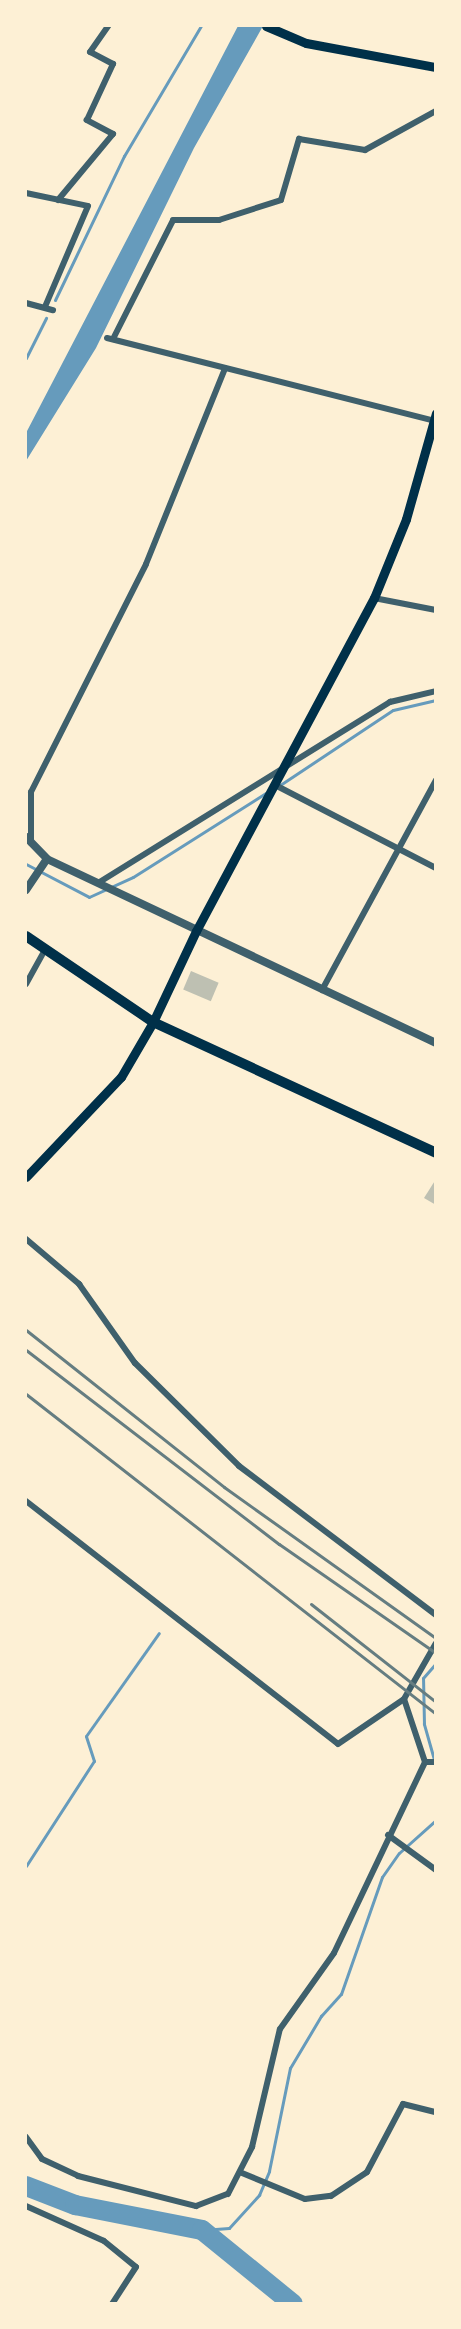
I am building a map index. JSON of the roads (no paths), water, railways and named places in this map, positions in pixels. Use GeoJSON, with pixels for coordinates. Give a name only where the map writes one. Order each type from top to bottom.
{"type":"FeatureCollection","features":[{"type":"Feature","properties":{"kind":"main road"},"geometry":{"type":"LineString","coordinates":[[266,26],[306,43],[435,67]]}},
{"type":"Feature","properties":{"kind":"main road"},"geometry":{"type":"LineString","coordinates":[[26,1177],[122,1077],[153,1023],[196,931],[374,598],[406,519],[435,419]]}},
{"type":"Feature","properties":{"kind":"main road"},"geometry":{"type":"LineString","coordinates":[[26,936],[44,952],[153,1023],[435,1153]]}},
{"type":"Feature","properties":{"kind":"street"},"geometry":{"type":"LineString","coordinates":[[58,200],[113,134],[87,120],[113,64],[90,52],[108,26]]}},
{"type":"Feature","properties":{"kind":"street"},"geometry":{"type":"LineString","coordinates":[[435,111],[365,150],[299,139],[281,200],[219,220],[173,220],[110,338],[435,419]]}},
{"type":"Feature","properties":{"kind":"street"},"geometry":{"type":"LineString","coordinates":[[26,193],[88,206],[45,307]]}},
{"type":"Feature","properties":{"kind":"street"},"geometry":{"type":"LineString","coordinates":[[26,303],[53,310]]}},
{"type":"Feature","properties":{"kind":"street"},"geometry":{"type":"LineString","coordinates":[[225,368],[146,564],[31,792],[28,841],[47,859],[435,1043]]}},
{"type":"Feature","properties":{"kind":"street"},"geometry":{"type":"LineString","coordinates":[[374,598],[435,610]]}},
{"type":"Feature","properties":{"kind":"street"},"geometry":{"type":"LineString","coordinates":[[98,883],[390,702],[435,691]]}},
{"type":"Feature","properties":{"kind":"street"},"geometry":{"type":"LineString","coordinates":[[322,990],[435,780]]}},
{"type":"Feature","properties":{"kind":"street"},"geometry":{"type":"LineString","coordinates":[[275,785],[435,868]]}},
{"type":"Feature","properties":{"kind":"street"},"geometry":{"type":"LineString","coordinates":[[26,890],[47,859]]}},
{"type":"Feature","properties":{"kind":"street"},"geometry":{"type":"LineString","coordinates":[[26,984],[44,952]]}},
{"type":"Feature","properties":{"kind":"street"},"geometry":{"type":"LineString","coordinates":[[26,1239],[79,1284],[135,1363],[239,1466],[435,1615]]}},
{"type":"Feature","properties":{"kind":"street"},"geometry":{"type":"LineString","coordinates":[[26,1501],[338,1744],[404,1699],[435,1643]]}},
{"type":"Feature","properties":{"kind":"street"},"geometry":{"type":"LineString","coordinates":[[26,2137],[58,2170],[196,2206],[228,2194],[242,2173],[280,2029],[334,1953],[425,1762],[404,1699]]}},
{"type":"Feature","properties":{"kind":"street"},"geometry":{"type":"LineString","coordinates":[[425,1762],[435,1762]]}},
{"type":"Feature","properties":{"kind":"street"},"geometry":{"type":"LineString","coordinates":[[391,1837],[435,1870]]}},
{"type":"Feature","properties":{"kind":"street"},"geometry":{"type":"LineString","coordinates":[[242,2173],[305,2199],[331,2196],[367,2172],[403,2104],[435,2112]]}},
{"type":"Feature","properties":{"kind":"street"},"geometry":{"type":"LineString","coordinates":[[26,2206],[104,2241],[136,2267],[112,2304]]}},
{"type":"Feature","properties":{"kind":"water"},"geometry":{"type":"Polygon","coordinates":[[[238,26],[263,26],[194,148],[96,348],[26,461],[26,433],[238,26]]]}},
{"type":"Feature","properties":{"kind":"waterway"},"geometry":{"type":"LineString","coordinates":[[55,300],[124,156],[201,26]]}},
{"type":"Feature","properties":{"kind":"waterway"},"geometry":{"type":"LineString","coordinates":[[26,358],[46,318]]}},
{"type":"Feature","properties":{"kind":"waterway"},"geometry":{"type":"LineString","coordinates":[[277,787],[393,710],[436,700]]}},
{"type":"Feature","properties":{"kind":"waterway"},"geometry":{"type":"LineString","coordinates":[[26,864],[89,897],[133,877],[266,793]]}},
{"type":"Feature","properties":{"kind":"waterway"},"geometry":{"type":"LineString","coordinates":[[26,1866],[94,1761],[86,1736],[159,1633]]}},
{"type":"Feature","properties":{"kind":"waterway"},"geometry":{"type":"LineString","coordinates":[[435,1763],[424,1724],[423,1678],[436,1663]]}},
{"type":"Feature","properties":{"kind":"waterway"},"geometry":{"type":"LineString","coordinates":[[202,2230],[229,2228],[259,2195],[269,2171],[290,2068],[321,2016],[341,1994],[382,1877],[399,1853],[436,1820]]}},
{"type":"Feature","properties":{"kind":"waterway"},"geometry":{"type":"LineString","coordinates":[[26,2186],[75,2205],[202,2230],[293,2304]]}},
{"type":"Feature","properties":{"kind":"railway"},"geometry":{"type":"LineString","coordinates":[[26,1330],[224,1487],[436,1638]]}},
{"type":"Feature","properties":{"kind":"railway"},"geometry":{"type":"LineString","coordinates":[[26,1350],[279,1544],[436,1653]]}},
{"type":"Feature","properties":{"kind":"railway"},"geometry":{"type":"LineString","coordinates":[[26,1394],[436,1714]]}},
{"type":"Feature","properties":{"kind":"railway"},"geometry":{"type":"LineString","coordinates":[[311,1604],[436,1702]]}}]}
